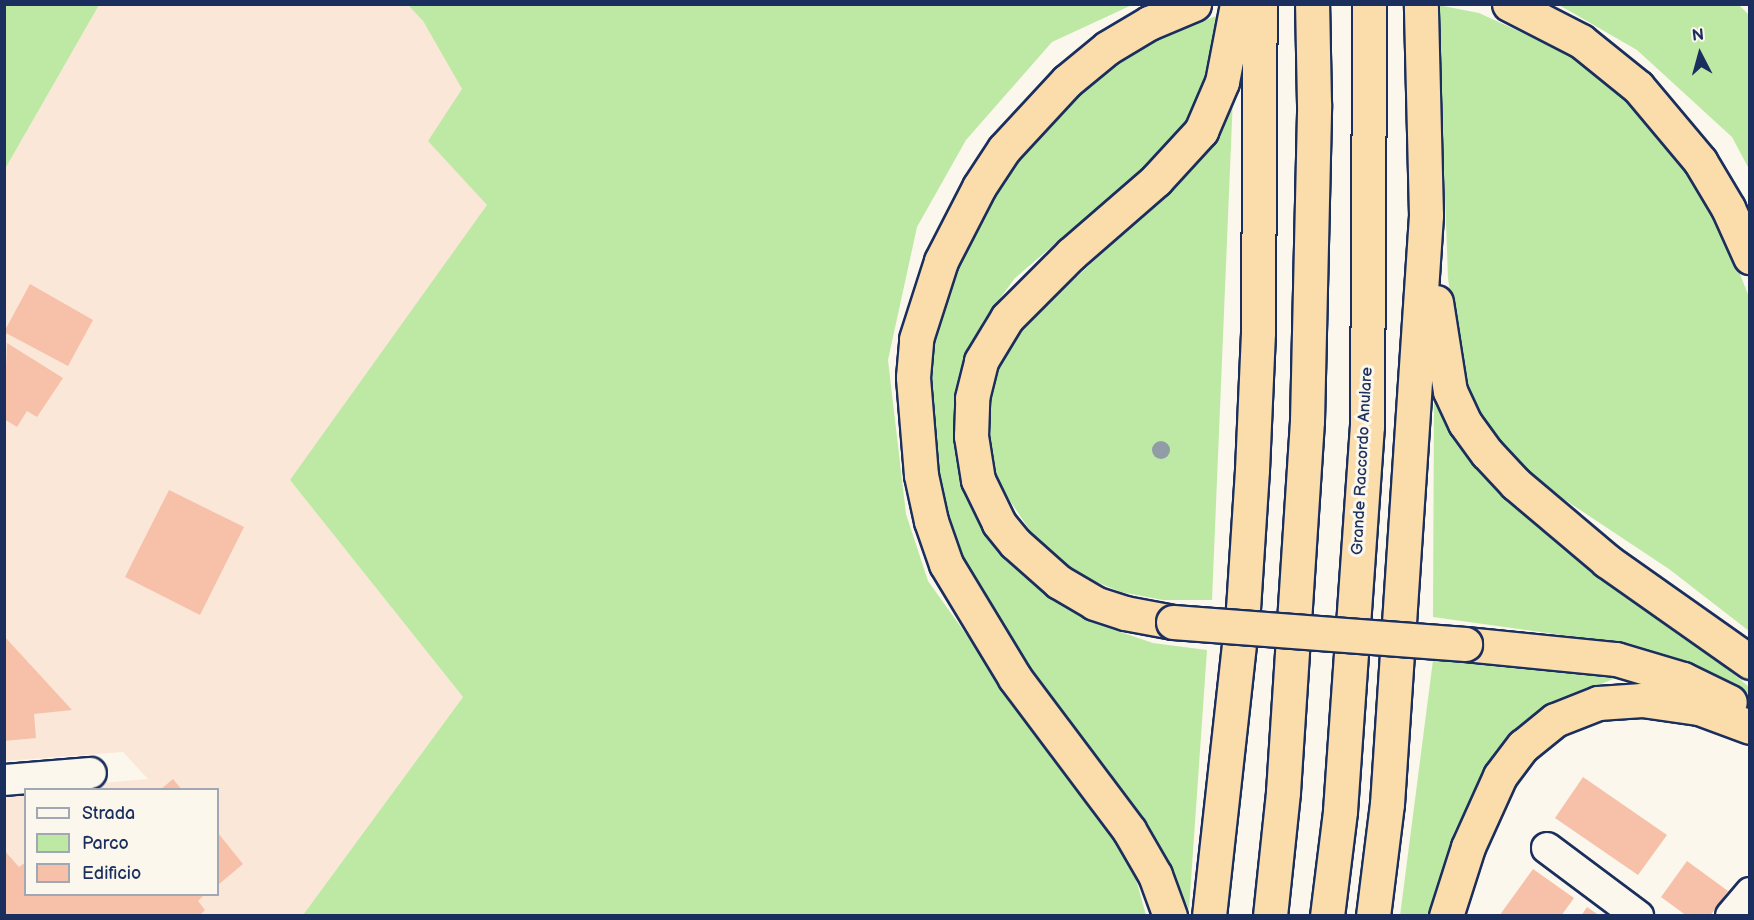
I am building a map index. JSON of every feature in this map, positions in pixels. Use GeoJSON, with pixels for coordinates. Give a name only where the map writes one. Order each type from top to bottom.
{"type":"FeatureCollection","features":[{"type":"Feature","properties":{"kind":"highway"},"geometry":{"type":"LineString","coordinates":[[1170,915],[1155,875],[1129,830],[1006,665],[946,564],[931,521],[921,475],[913,377],[921,320],[940,261],[979,186],[1004,149],[1034,112],[1100,54],[1132,32],[1194,4]]}},
{"type":"Feature","properties":{"kind":"highway"},"geometry":{"type":"LineString","coordinates":[[1237,4],[1222,82],[1202,131],[1156,180],[1071,254],[1007,318],[981,361],[972,398],[971,436],[978,480],[999,523],[1015,543],[1059,582],[1095,603],[1125,613],[1173,622],[1583,653],[1629,662],[1683,680],[1749,714]]}},
{"type":"Feature","properties":{"kind":"highway"},"geometry":{"type":"LineString","coordinates":[[1209,915],[1243,609],[1252,470],[1258,332],[1260,4]]}},
{"type":"Feature","properties":{"kind":"highway"},"geometry":{"type":"LineString","coordinates":[[1270,915],[1283,792],[1307,421],[1312,4]]}},
{"type":"Feature","properties":{"kind":"highway","name":"Grande Raccordo Anulare"},"geometry":{"type":"LineString","coordinates":[[1327,915],[1340,811],[1367,426],[1369,4]]}},
{"type":"Feature","properties":{"kind":"highway"},"geometry":{"type":"LineString","coordinates":[[1373,915],[1388,792],[1426,215],[1421,4]]}},
{"type":"Feature","properties":{"kind":"highway"},"geometry":{"type":"LineString","coordinates":[[1509,4],[1581,41],[1638,87],[1700,161],[1728,208],[1749,257]]}},
{"type":"Feature","properties":{"kind":"highway"},"geometry":{"type":"LineString","coordinates":[[1426,215],[1446,379],[1460,413],[1478,443],[1515,484],[1578,538],[1749,662]]}},
{"type":"Feature","properties":{"kind":"highway"},"geometry":{"type":"LineString","coordinates":[[1446,915],[1468,847],[1500,776],[1523,746],[1556,720],[1598,703],[1642,700],[1699,708],[1749,727]]}},
{"type":"Feature","properties":{"kind":"street"},"geometry":{"type":"LineString","coordinates":[[4,780],[91,773]]}},
{"type":"Feature","properties":{"kind":"street"},"geometry":{"type":"LineString","coordinates":[[1547,848],[1638,915]]}},
{"type":"Feature","properties":{"kind":"street"},"geometry":{"type":"LineString","coordinates":[[1731,915],[1749,892]]}},
{"type":"Feature","properties":{"kind":"shaded area"},"geometry":{"type":"Polygon","coordinates":[[[99,5],[408,5],[423,21],[462,89],[494,213],[290,480],[463,697],[303,915],[5,915],[5,792],[24,790],[24,896],[219,896],[219,788],[43,788],[148,779],[123,752],[5,761],[5,169],[99,5]]]}},
{"type":"Feature","properties":{"kind":"green space"},"geometry":{"type":"Polygon","coordinates":[[[4,5],[99,5],[5,169],[4,5]]]}},
{"type":"Feature","properties":{"kind":"green space"},"geometry":{"type":"Polygon","coordinates":[[[408,5],[1132,5],[1052,42],[966,140],[917,227],[888,360],[906,514],[928,581],[1068,777],[1129,854],[1146,915],[303,915],[463,697],[290,480],[487,205],[428,141],[462,89],[423,21],[408,5]]]}},
{"type":"Feature","properties":{"kind":"green space"},"geometry":{"type":"Polygon","coordinates":[[[1438,5],[1479,13],[1572,57],[1610,83],[1653,122],[1690,170],[1717,215],[1749,297],[1749,631],[1669,569],[1541,484],[1502,444],[1475,405],[1458,352],[1448,278],[1438,5]]]}},
{"type":"Feature","properties":{"kind":"green space"},"geometry":{"type":"Polygon","coordinates":[[[1559,5],[1739,5],[1749,15],[1749,169],[1732,137],[1637,50],[1559,5]]]}},
{"type":"Feature","properties":{"kind":"green space"},"geometry":{"type":"Polygon","coordinates":[[[1222,14],[1215,61],[1193,112],[1167,148],[1015,278],[984,320],[970,348],[994,540],[1012,566],[1064,607],[1091,622],[1153,643],[1207,650],[1189,909],[1147,826],[1023,669],[969,579],[941,501],[935,463],[928,358],[937,314],[966,241],[1012,164],[1050,117],[1118,59],[1168,33],[1222,14]]]}},
{"type":"Feature","properties":{"kind":"green space"},"geometry":{"type":"Polygon","coordinates":[[[1233,97],[1212,600],[1163,600],[1121,592],[1082,576],[1044,552],[997,481],[986,443],[988,393],[1004,358],[1029,321],[1190,172],[1214,141],[1233,97]]]}},
{"type":"Feature","properties":{"kind":"green space"},"geometry":{"type":"Polygon","coordinates":[[[1434,398],[1462,450],[1493,486],[1579,558],[1688,636],[1749,687],[1749,696],[1619,643],[1433,617],[1434,398]]]}},
{"type":"Feature","properties":{"kind":"green space"},"geometry":{"type":"Polygon","coordinates":[[[1433,660],[1616,678],[1550,704],[1518,727],[1497,750],[1455,830],[1429,915],[1400,916],[1433,660]]]}},
{"type":"Feature","properties":{"kind":"building"},"geometry":{"type":"Polygon","coordinates":[[[30,284],[93,320],[68,366],[4,332],[30,284]]]}},
{"type":"Feature","properties":{"kind":"building"},"geometry":{"type":"Polygon","coordinates":[[[7,343],[63,378],[37,417],[27,411],[17,427],[4,419],[7,343]]]}},
{"type":"Feature","properties":{"kind":"building"},"geometry":{"type":"Polygon","coordinates":[[[169,490],[244,527],[200,615],[125,577],[169,490]]]}},
{"type":"Feature","properties":{"kind":"building"},"geometry":{"type":"Polygon","coordinates":[[[4,636],[72,710],[34,714],[36,738],[4,741],[4,636]]]}},
{"type":"Feature","properties":{"kind":"building"},"geometry":{"type":"Polygon","coordinates":[[[1583,777],[1667,835],[1638,875],[1555,818],[1583,777]]]}},
{"type":"Feature","properties":{"kind":"building"},"geometry":{"type":"Polygon","coordinates":[[[173,779],[180,788],[162,788],[173,779]]]}},
{"type":"Feature","properties":{"kind":"building"},"geometry":{"type":"Polygon","coordinates":[[[219,834],[243,864],[219,884],[219,834]]]}},
{"type":"Feature","properties":{"kind":"building"},"geometry":{"type":"Polygon","coordinates":[[[4,850],[19,867],[24,863],[24,896],[203,896],[198,901],[205,910],[199,916],[4,916],[4,850]]]}},
{"type":"Feature","properties":{"kind":"building"},"geometry":{"type":"Polygon","coordinates":[[[1687,861],[1728,891],[1710,916],[1687,916],[1661,897],[1687,861]]]}},
{"type":"Feature","properties":{"kind":"building"},"geometry":{"type":"Polygon","coordinates":[[[1533,869],[1574,898],[1561,916],[1499,916],[1533,869]]]}},
{"type":"Feature","properties":{"kind":"building"},"geometry":{"type":"Polygon","coordinates":[[[1587,907],[1600,916],[1581,916],[1587,907]]]}}]}
